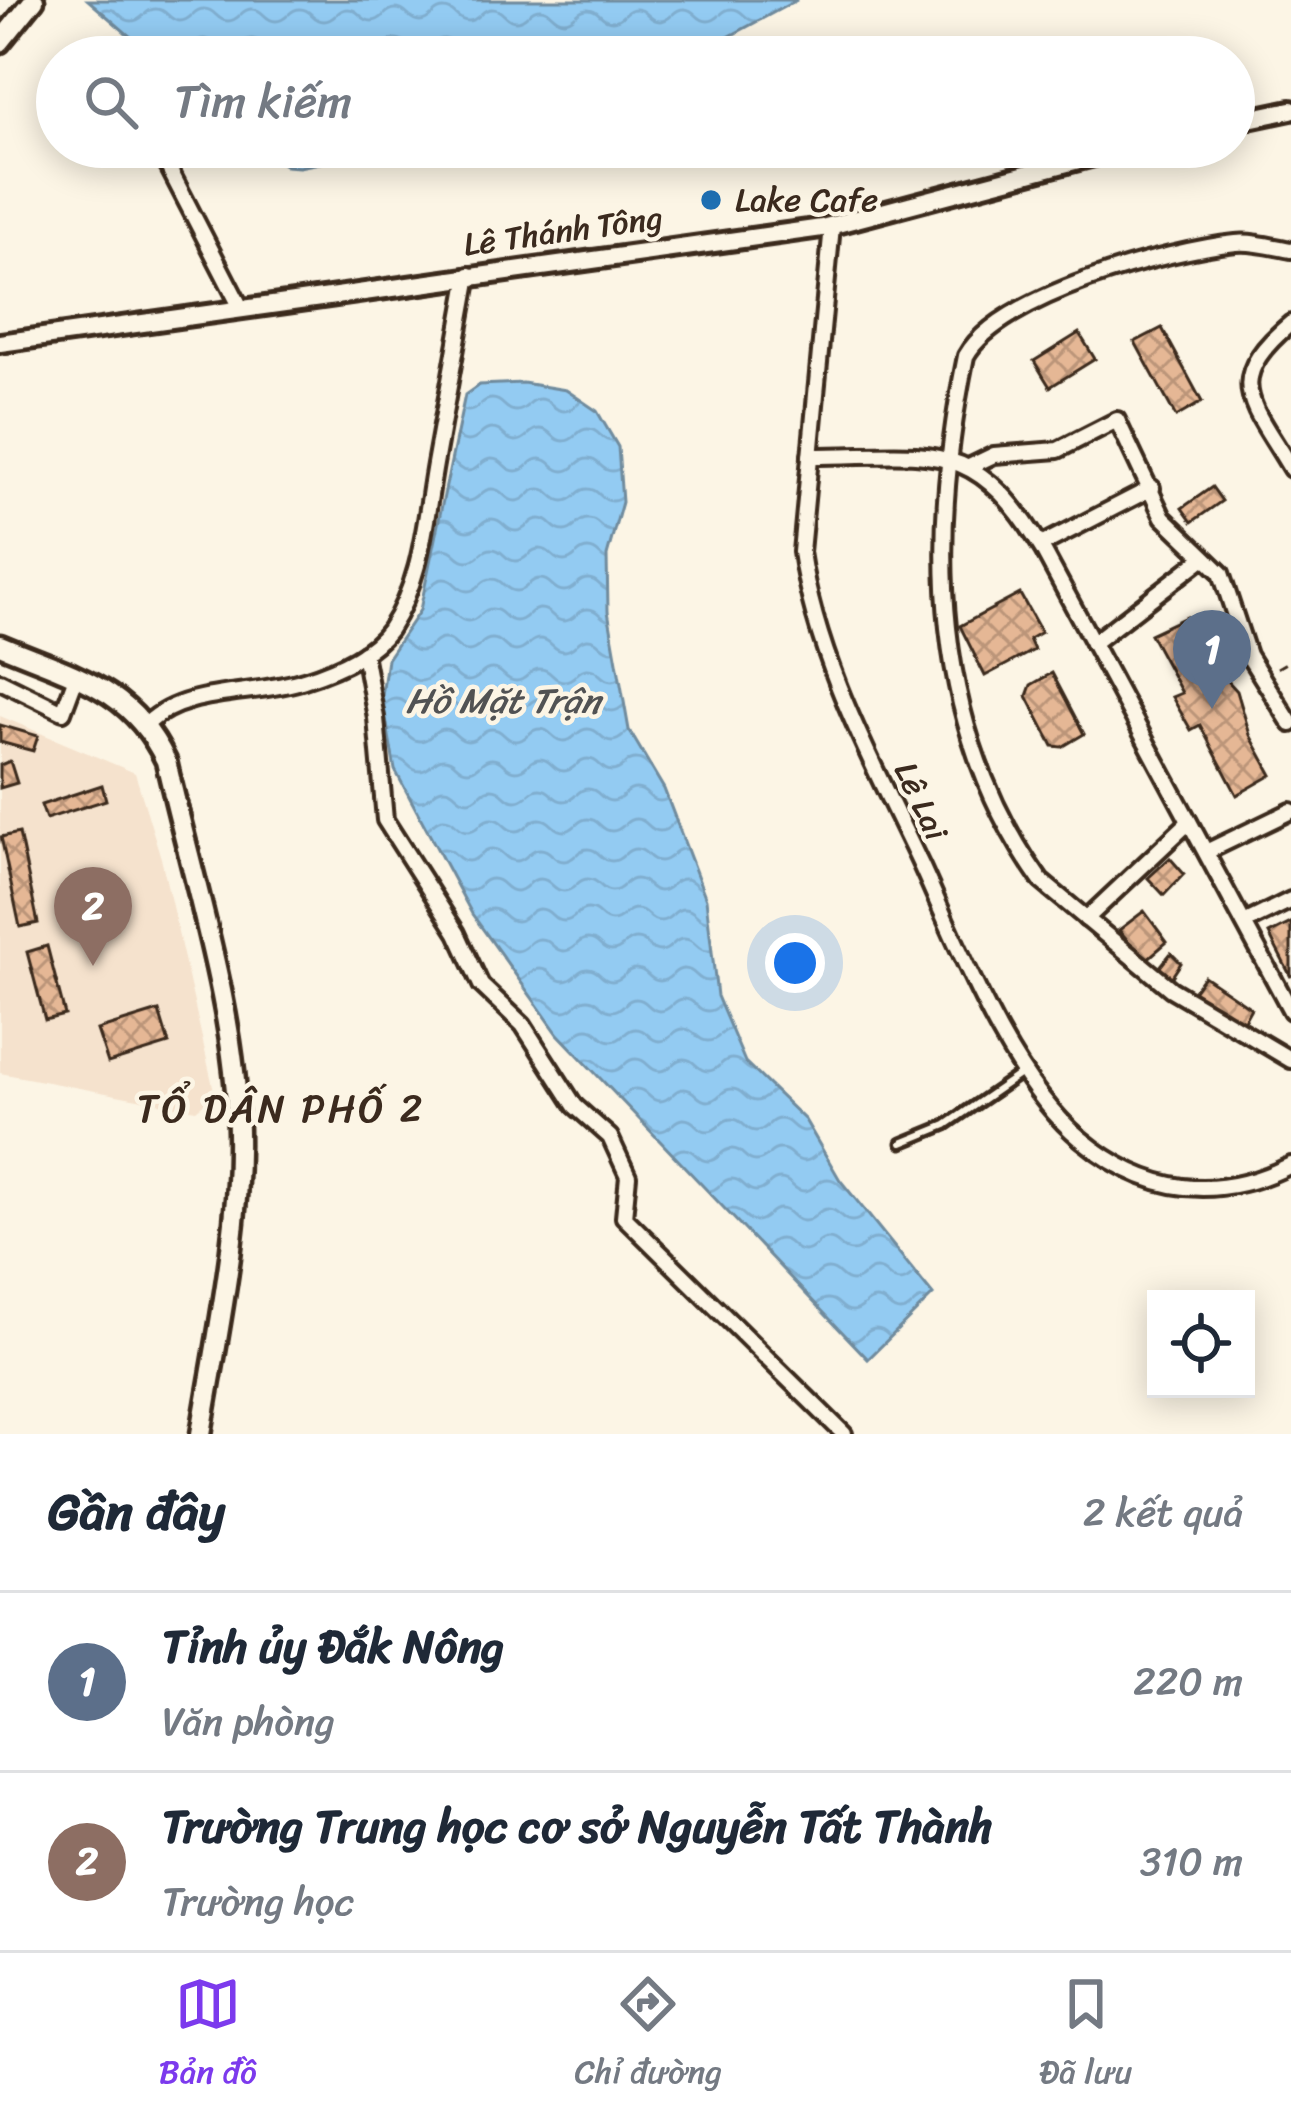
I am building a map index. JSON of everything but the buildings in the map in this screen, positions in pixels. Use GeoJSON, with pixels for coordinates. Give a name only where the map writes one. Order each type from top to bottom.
{"type":"FeatureCollection","features":[{"type":"Feature","properties":{"kind":"main road"},"geometry":{"type":"LineString","coordinates":[[0,42],[34,0]]}},
{"type":"Feature","properties":{"kind":"main road"},"geometry":{"type":"LineString","coordinates":[[0,645],[106,690],[148,723],[166,761],[233,1064],[238,1134],[231,1247],[201,1434]]}},
{"type":"Feature","properties":{"kind":"street"},"geometry":{"type":"LineString","coordinates":[[1255,118],[1291,110]]}},
{"type":"Feature","properties":{"kind":"street"},"geometry":{"type":"LineString","coordinates":[[169,168],[241,308]]}},
{"type":"Feature","properties":{"kind":"street","name":"Lê Thánh Tông"},"geometry":{"type":"LineString","coordinates":[[0,343],[832,226],[1049,168]]}},
{"type":"Feature","properties":{"kind":"street","name":"Lê Lai"},"geometry":{"type":"LineString","coordinates":[[832,226],[801,552],[808,596],[837,681],[987,1010],[1053,1112],[1081,1139],[1146,1176],[1211,1191],[1249,1186],[1291,1165]]}},
{"type":"Feature","properties":{"kind":"street"},"geometry":{"type":"LineString","coordinates":[[1291,250],[1241,242],[1125,264],[1048,295],[969,349],[944,488],[946,647],[974,752],[1026,860],[1041,881],[1171,988],[1291,1060]]}},
{"type":"Feature","properties":{"kind":"street"},"geometry":{"type":"LineString","coordinates":[[148,723],[160,711],[196,700],[267,692],[310,679],[364,653],[387,634],[413,587],[469,275]]}},
{"type":"Feature","properties":{"kind":"street"},"geometry":{"type":"LineString","coordinates":[[1291,323],[1256,355],[1246,375],[1251,397],[1291,470]]}},
{"type":"Feature","properties":{"kind":"street"},"geometry":{"type":"LineString","coordinates":[[969,467],[994,455],[1058,451],[1117,420],[1163,517],[1221,574],[1248,655],[1291,724]]}},
{"type":"Feature","properties":{"kind":"street"},"geometry":{"type":"LineString","coordinates":[[810,456],[949,456],[1011,500],[1041,545],[1291,1011]]}},
{"type":"Feature","properties":{"kind":"street"},"geometry":{"type":"LineString","coordinates":[[1041,545],[1152,488]]}},
{"type":"Feature","properties":{"kind":"street"},"geometry":{"type":"LineString","coordinates":[[1093,643],[1203,558]]}},
{"type":"Feature","properties":{"kind":"street"},"geometry":{"type":"LineString","coordinates":[[364,653],[376,718],[385,820],[458,933],[481,985],[523,1025],[574,1106],[610,1137],[628,1176],[624,1217],[844,1434]]}},
{"type":"Feature","properties":{"kind":"street"},"geometry":{"type":"LineString","coordinates":[[0,681],[63,712],[76,677]]}},
{"type":"Feature","properties":{"kind":"street"},"geometry":{"type":"LineString","coordinates":[[1206,852],[1291,811]]}},
{"type":"Feature","properties":{"kind":"street"},"geometry":{"type":"LineString","coordinates":[[1086,919],[1189,822]]}},
{"type":"Feature","properties":{"kind":"street"},"geometry":{"type":"LineString","coordinates":[[1244,923],[1291,900]]}},
{"type":"Feature","properties":{"kind":"lane"},"geometry":{"type":"LineString","coordinates":[[902,1142],[946,1125],[1026,1070]]}},
{"type":"Feature","properties":{"kind":"shaded area"},"geometry":{"type":"Polygon","coordinates":[[[0,716],[135,773],[161,858],[215,1095],[196,1110],[0,1073],[0,716]]]}},
{"type":"Feature","properties":{"kind":"water"},"geometry":{"type":"Polygon","coordinates":[[[88,0],[797,0],[730,36],[130,36],[88,0]]]}},
{"type":"Feature","properties":{"kind":"water","name":"Hồ Mặt Trận"},"geometry":{"type":"Polygon","coordinates":[[[523,383],[566,390],[597,411],[618,447],[622,502],[607,556],[608,611],[629,730],[664,789],[706,899],[717,996],[745,1062],[805,1120],[840,1180],[933,1295],[868,1359],[558,1034],[472,914],[395,770],[382,696],[387,659],[420,610],[465,395],[479,385],[523,383]]]}},
{"type":"Feature","properties":{"kind":"place","name":"Lake Cafe"},"geometry":{"type":"Point","coordinates":[711,200]}},
{"type":"Feature","properties":{"kind":"place","name":"Tỉnh ủy Đắk Nông"},"geometry":{"type":"Point","coordinates":[1212,709]}},
{"type":"Feature","properties":{"kind":"place","name":"Trường Trung học cơ sở Nguyễn Tất Thành"},"geometry":{"type":"Point","coordinates":[93,966]}},
{"type":"Feature","properties":{"kind":"district","name":"TỔ DÂN PHỐ 2"},"geometry":{"type":"Point","coordinates":[281,1108]}}]}
